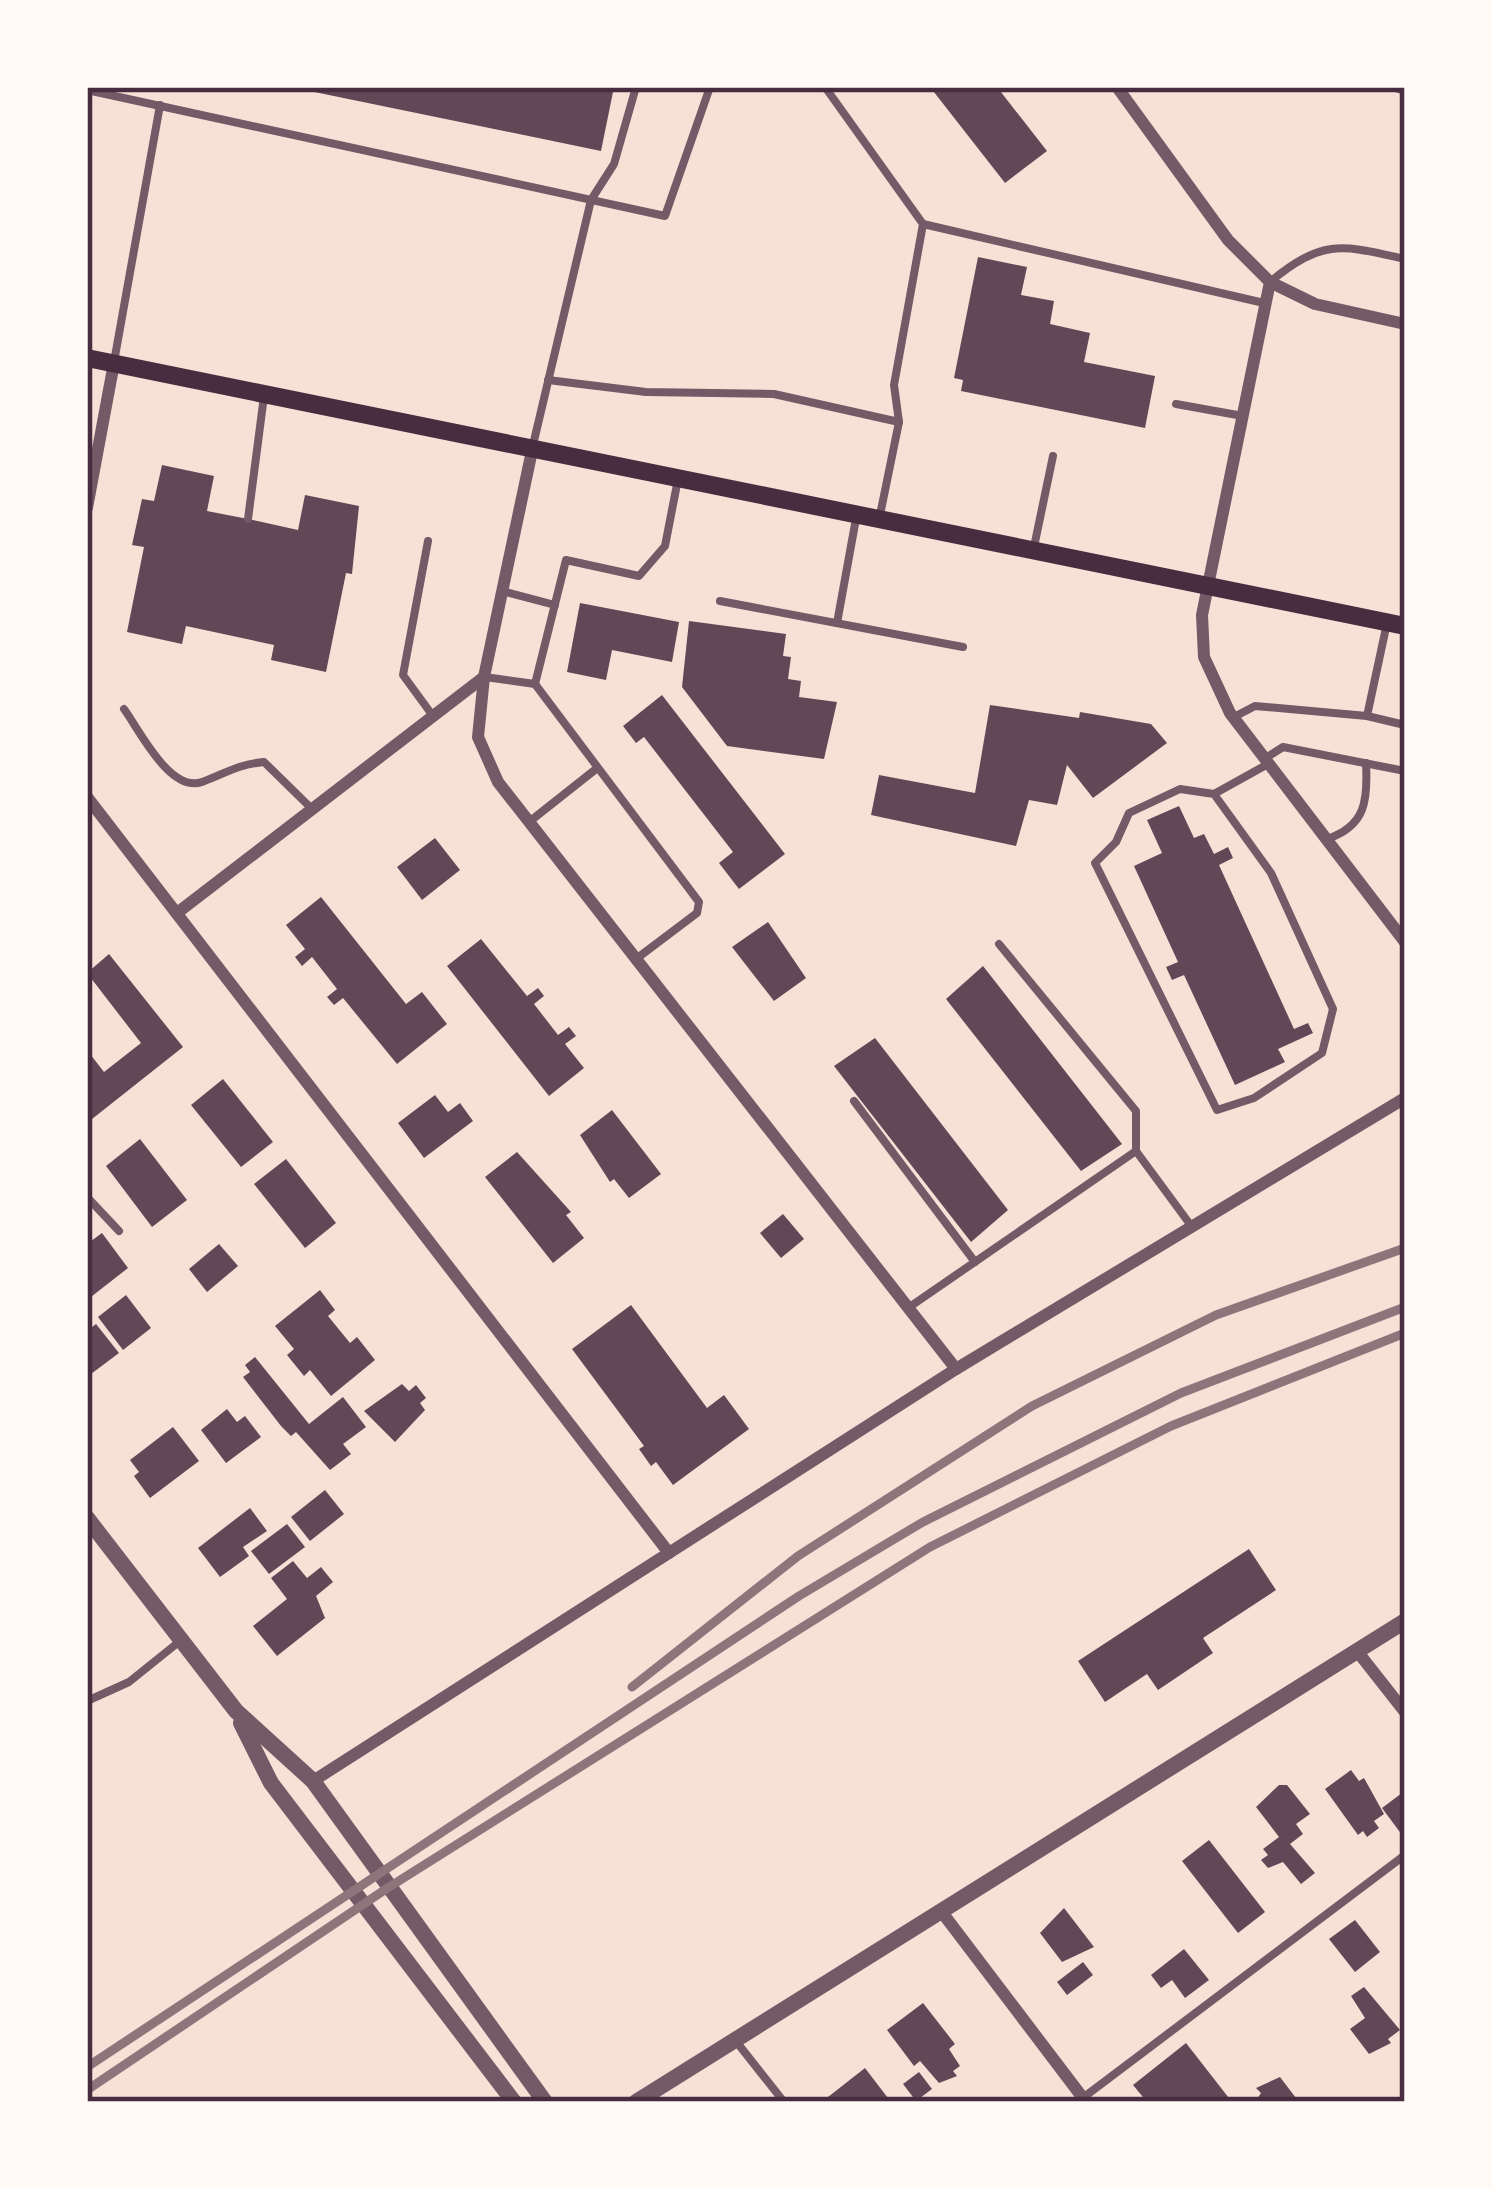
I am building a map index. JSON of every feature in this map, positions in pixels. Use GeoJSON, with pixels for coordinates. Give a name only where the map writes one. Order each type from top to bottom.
{"type":"FeatureCollection","features":[{"type":"Feature","properties":{"kind":"main road"},"geometry":{"type":"LineString","coordinates":[[87,358],[1396,624]]}},
{"type":"Feature","properties":{"kind":"street"},"geometry":{"type":"LineString","coordinates":[[1121,92],[1228,240],[1270,282],[1315,304],[1405,324]]}},
{"type":"Feature","properties":{"kind":"street"},"geometry":{"type":"LineString","coordinates":[[1270,282],[1202,615],[1204,657],[1233,717],[1405,942]]}},
{"type":"Feature","properties":{"kind":"street"},"geometry":{"type":"LineString","coordinates":[[87,508],[114,363]]}},
{"type":"Feature","properties":{"kind":"street"},"geometry":{"type":"LineString","coordinates":[[533,446],[484,677],[478,722],[481,748],[527,823],[956,1369]]}},
{"type":"Feature","properties":{"kind":"street"},"geometry":{"type":"LineString","coordinates":[[177,913],[484,677]]}},
{"type":"Feature","properties":{"kind":"street"},"geometry":{"type":"LineString","coordinates":[[87,796],[669,1553]]}},
{"type":"Feature","properties":{"kind":"street"},"geometry":{"type":"LineString","coordinates":[[313,1781],[956,1369],[1405,1098]]}},
{"type":"Feature","properties":{"kind":"street"},"geometry":{"type":"LineString","coordinates":[[87,1518],[236,1711],[313,1781],[545,2102]]}},
{"type":"Feature","properties":{"kind":"street"},"geometry":{"type":"LineString","coordinates":[[636,2102],[1405,1621]]}},
{"type":"Feature","properties":{"kind":"street"},"geometry":{"type":"LineString","coordinates":[[1357,1652],[1405,1712]]}},
{"type":"Feature","properties":{"kind":"street"},"geometry":{"type":"LineString","coordinates":[[236,1711],[271,1783],[514,2102]]}},
{"type":"Feature","properties":{"kind":"street"},"geometry":{"type":"LineString","coordinates":[[941,1911],[1084,2100]]}},
{"type":"Feature","properties":{"kind":"lane"},"geometry":{"type":"LineString","coordinates":[[533,446],[591,200],[614,164],[636,87]]}},
{"type":"Feature","properties":{"kind":"lane"},"geometry":{"type":"LineString","coordinates":[[87,90],[665,217],[710,87]]}},
{"type":"Feature","properties":{"kind":"lane"},"geometry":{"type":"LineString","coordinates":[[825,87],[923,224],[1266,304]]}},
{"type":"Feature","properties":{"kind":"lane"},"geometry":{"type":"LineString","coordinates":[[1121,92],[1138,87]]}},
{"type":"Feature","properties":{"kind":"lane"},"geometry":{"type":"LineString","coordinates":[[1392,87],[1405,92]]}},
{"type":"Feature","properties":{"kind":"lane"},"geometry":{"type":"LineString","coordinates":[[114,363],[160,106]]}},
{"type":"Feature","properties":{"kind":"lane"},"geometry":{"type":"LineString","coordinates":[[880,517],[899,422],[894,386],[923,224]]}},
{"type":"Feature","properties":{"kind":"lane"},"geometry":{"type":"LineString","coordinates":[[1270,282],[1303,255],[1340,244],[1405,259]]}},
{"type":"Feature","properties":{"kind":"lane"},"geometry":{"type":"LineString","coordinates":[[548,380],[646,392],[774,394],[899,422]]}},
{"type":"Feature","properties":{"kind":"lane"},"geometry":{"type":"LineString","coordinates":[[248,520],[264,393]]}},
{"type":"Feature","properties":{"kind":"lane"},"geometry":{"type":"LineString","coordinates":[[1175,404],[1243,416]]}},
{"type":"Feature","properties":{"kind":"lane"},"geometry":{"type":"LineString","coordinates":[[1034,547],[1053,456]]}},
{"type":"Feature","properties":{"kind":"lane"},"geometry":{"type":"LineString","coordinates":[[535,684],[566,560],[639,576],[665,546],[679,476]]}},
{"type":"Feature","properties":{"kind":"lane"},"geometry":{"type":"LineString","coordinates":[[837,623],[858,512]]}},
{"type":"Feature","properties":{"kind":"lane"},"geometry":{"type":"LineString","coordinates":[[428,541],[403,675],[434,716]]}},
{"type":"Feature","properties":{"kind":"lane"},"geometry":{"type":"LineString","coordinates":[[502,591],[555,605]]}},
{"type":"Feature","properties":{"kind":"lane"},"geometry":{"type":"LineString","coordinates":[[720,601],[963,647]]}},
{"type":"Feature","properties":{"kind":"lane"},"geometry":{"type":"LineString","coordinates":[[1367,716],[1396,624]]}},
{"type":"Feature","properties":{"kind":"lane"},"geometry":{"type":"LineString","coordinates":[[484,677],[535,684],[699,902],[697,913],[634,959]]}},
{"type":"Feature","properties":{"kind":"lane"},"geometry":{"type":"LineString","coordinates":[[1233,717],[1255,706],[1367,716],[1405,725]]}},
{"type":"Feature","properties":{"kind":"lane"},"geometry":{"type":"LineString","coordinates":[[124,709],[171,773],[185,783],[200,783],[229,766],[264,762],[312,809]]}},
{"type":"Feature","properties":{"kind":"lane"},"geometry":{"type":"LineString","coordinates":[[1214,794],[1271,873],[1333,1009],[1322,1053],[1254,1098],[1217,1110],[1095,863],[1116,842],[1130,813],[1180,789],[1214,794],[1283,747],[1405,771]]}},
{"type":"Feature","properties":{"kind":"lane"},"geometry":{"type":"LineString","coordinates":[[1326,840],[1347,833],[1368,804],[1366,763]]}},
{"type":"Feature","properties":{"kind":"lane"},"geometry":{"type":"LineString","coordinates":[[527,823],[596,769]]}},
{"type":"Feature","properties":{"kind":"lane"},"geometry":{"type":"LineString","coordinates":[[999,944],[1136,1112],[1136,1151],[1193,1228]]}},
{"type":"Feature","properties":{"kind":"lane"},"geometry":{"type":"LineString","coordinates":[[854,1101],[975,1262]]}},
{"type":"Feature","properties":{"kind":"lane"},"geometry":{"type":"LineString","coordinates":[[908,1307],[1136,1151]]}},
{"type":"Feature","properties":{"kind":"lane"},"geometry":{"type":"LineString","coordinates":[[87,1198],[119,1232]]}},
{"type":"Feature","properties":{"kind":"lane"},"geometry":{"type":"LineString","coordinates":[[87,1701],[129,1682],[181,1640]]}},
{"type":"Feature","properties":{"kind":"lane"},"geometry":{"type":"LineString","coordinates":[[1084,2100],[1405,1855]]}},
{"type":"Feature","properties":{"kind":"lane"},"geometry":{"type":"LineString","coordinates":[[734,2039],[784,2102]]}},
{"type":"Feature","properties":{"kind":"building"},"geometry":{"type":"Polygon","coordinates":[[[290,87],[614,87],[601,151],[290,87]]]}},
{"type":"Feature","properties":{"kind":"building"},"geometry":{"type":"Polygon","coordinates":[[[930,87],[997,87],[1047,151],[1005,183],[930,87]]]}},
{"type":"Feature","properties":{"kind":"building"},"geometry":{"type":"Polygon","coordinates":[[[978,257],[1027,267],[1021,295],[1054,301],[1050,324],[1090,333],[1084,362],[1155,376],[1145,428],[961,391],[963,380],[954,378],[978,257]]]}},
{"type":"Feature","properties":{"kind":"building"},"geometry":{"type":"Polygon","coordinates":[[[162,465],[214,476],[207,511],[298,530],[305,495],[359,506],[352,574],[346,573],[326,672],[271,660],[274,645],[186,626],[182,644],[127,632],[144,547],[132,545],[142,499],[154,501],[162,465]]]}},
{"type":"Feature","properties":{"kind":"building"},"geometry":{"type":"Polygon","coordinates":[[[580,603],[679,622],[672,662],[612,650],[606,680],[567,672],[580,603]]]}},
{"type":"Feature","properties":{"kind":"building"},"geometry":{"type":"Polygon","coordinates":[[[689,621],[786,634],[783,656],[791,657],[788,679],[801,681],[799,697],[837,702],[824,759],[727,746],[682,687],[689,621]]]}},
{"type":"Feature","properties":{"kind":"building"},"geometry":{"type":"Polygon","coordinates":[[[662,695],[785,854],[739,889],[719,863],[733,852],[644,737],[636,743],[623,726],[662,695]]]}},
{"type":"Feature","properties":{"kind":"building"},"geometry":{"type":"Polygon","coordinates":[[[990,705],[1151,724],[1167,743],[1093,798],[1067,765],[1057,805],[1029,800],[1016,846],[871,815],[879,775],[975,793],[990,705]]]}},
{"type":"Feature","properties":{"kind":"building"},"geometry":{"type":"Polygon","coordinates":[[[1179,806],[1194,838],[1204,834],[1214,854],[1228,847],[1233,858],[1219,865],[1294,1029],[1308,1023],[1313,1033],[1278,1049],[1285,1062],[1235,1085],[1184,975],[1172,980],[1166,967],[1178,962],[1134,866],[1162,853],[1147,820],[1179,806]]]}},
{"type":"Feature","properties":{"kind":"building"},"geometry":{"type":"Polygon","coordinates":[[[435,838],[460,870],[422,900],[397,867],[435,838]]]}},
{"type":"Feature","properties":{"kind":"building"},"geometry":{"type":"Polygon","coordinates":[[[321,897],[406,1004],[422,992],[447,1024],[397,1064],[343,998],[334,1005],[327,997],[337,989],[312,957],[302,966],[295,957],[305,949],[286,925],[321,897]]]}},
{"type":"Feature","properties":{"kind":"building"},"geometry":{"type":"Polygon","coordinates":[[[768,922],[806,978],[774,1001],[732,947],[768,922]]]}},
{"type":"Feature","properties":{"kind":"building"},"geometry":{"type":"Polygon","coordinates":[[[481,939],[527,996],[538,988],[544,996],[534,1004],[558,1035],[569,1027],[576,1036],[565,1044],[584,1068],[549,1096],[447,966],[481,939]]]}},
{"type":"Feature","properties":{"kind":"building"},"geometry":{"type":"Polygon","coordinates":[[[109,954],[183,1047],[87,1123],[87,1050],[104,1072],[141,1043],[87,973],[109,954]]]}},
{"type":"Feature","properties":{"kind":"building"},"geometry":{"type":"Polygon","coordinates":[[[983,966],[1122,1144],[1081,1171],[946,999],[983,966]]]}},
{"type":"Feature","properties":{"kind":"building"},"geometry":{"type":"Polygon","coordinates":[[[875,1038],[1008,1210],[971,1242],[834,1066],[875,1038]]]}},
{"type":"Feature","properties":{"kind":"building"},"geometry":{"type":"Polygon","coordinates":[[[223,1079],[273,1142],[241,1167],[191,1105],[223,1079]]]}},
{"type":"Feature","properties":{"kind":"building"},"geometry":{"type":"Polygon","coordinates":[[[435,1095],[448,1112],[460,1103],[473,1121],[424,1158],[398,1123],[435,1095]]]}},
{"type":"Feature","properties":{"kind":"building"},"geometry":{"type":"Polygon","coordinates":[[[612,1110],[661,1174],[629,1198],[614,1179],[610,1182],[580,1135],[612,1110]]]}},
{"type":"Feature","properties":{"kind":"building"},"geometry":{"type":"Polygon","coordinates":[[[140,1139],[187,1200],[152,1227],[106,1166],[140,1139]]]}},
{"type":"Feature","properties":{"kind":"building"},"geometry":{"type":"Polygon","coordinates":[[[517,1152],[571,1212],[566,1215],[584,1238],[553,1263],[485,1177],[517,1152]]]}},
{"type":"Feature","properties":{"kind":"building"},"geometry":{"type":"Polygon","coordinates":[[[286,1159],[336,1223],[305,1248],[254,1184],[286,1159]]]}},
{"type":"Feature","properties":{"kind":"building"},"geometry":{"type":"Polygon","coordinates":[[[783,1214],[804,1239],[781,1258],[760,1233],[783,1214]]]}},
{"type":"Feature","properties":{"kind":"building"},"geometry":{"type":"Polygon","coordinates":[[[102,1233],[128,1268],[87,1300],[87,1244],[102,1233]]]}},
{"type":"Feature","properties":{"kind":"building"},"geometry":{"type":"Polygon","coordinates":[[[219,1244],[238,1266],[207,1292],[189,1269],[219,1244]]]}},
{"type":"Feature","properties":{"kind":"building"},"geometry":{"type":"Polygon","coordinates":[[[320,1290],[335,1310],[328,1316],[350,1343],[357,1337],[375,1360],[331,1396],[310,1370],[304,1376],[287,1355],[294,1349],[275,1326],[320,1290]]]}},
{"type":"Feature","properties":{"kind":"building"},"geometry":{"type":"Polygon","coordinates":[[[126,1295],[151,1328],[123,1350],[98,1317],[126,1295]]]}},
{"type":"Feature","properties":{"kind":"building"},"geometry":{"type":"Polygon","coordinates":[[[631,1305],[707,1408],[724,1395],[749,1429],[673,1485],[656,1462],[651,1466],[639,1449],[644,1446],[572,1349],[631,1305]]]}},
{"type":"Feature","properties":{"kind":"building"},"geometry":{"type":"Polygon","coordinates":[[[96,1324],[119,1353],[87,1377],[87,1331],[96,1324]]]}},
{"type":"Feature","properties":{"kind":"building"},"geometry":{"type":"Polygon","coordinates":[[[255,1357],[309,1424],[343,1397],[366,1427],[343,1444],[351,1454],[330,1470],[296,1432],[291,1436],[281,1426],[243,1377],[250,1372],[245,1365],[255,1357]]]}},
{"type":"Feature","properties":{"kind":"building"},"geometry":{"type":"Polygon","coordinates":[[[402,1384],[409,1391],[416,1385],[426,1398],[420,1403],[425,1410],[395,1442],[364,1411],[402,1384]]]}},
{"type":"Feature","properties":{"kind":"building"},"geometry":{"type":"Polygon","coordinates":[[[227,1409],[237,1422],[245,1416],[261,1437],[226,1463],[201,1430],[227,1409]]]}},
{"type":"Feature","properties":{"kind":"building"},"geometry":{"type":"Polygon","coordinates":[[[173,1427],[199,1461],[150,1498],[134,1476],[139,1472],[130,1460],[173,1427]]]}},
{"type":"Feature","properties":{"kind":"building"},"geometry":{"type":"Polygon","coordinates":[[[325,1490],[344,1514],[310,1541],[291,1517],[325,1490]]]}},
{"type":"Feature","properties":{"kind":"building"},"geometry":{"type":"Polygon","coordinates":[[[250,1508],[267,1531],[243,1547],[249,1556],[220,1577],[198,1548],[250,1508]]]}},
{"type":"Feature","properties":{"kind":"building"},"geometry":{"type":"Polygon","coordinates":[[[287,1524],[305,1547],[269,1574],[251,1551],[287,1524]]]}},
{"type":"Feature","properties":{"kind":"building"},"geometry":{"type":"Polygon","coordinates":[[[1249,1549],[1276,1590],[1203,1638],[1213,1653],[1158,1690],[1147,1674],[1105,1702],[1078,1661],[1249,1549]]]}},
{"type":"Feature","properties":{"kind":"building"},"geometry":{"type":"Polygon","coordinates":[[[293,1561],[307,1578],[321,1567],[333,1582],[316,1596],[325,1618],[277,1656],[253,1626],[287,1599],[271,1578],[293,1561]]]}},
{"type":"Feature","properties":{"kind":"building"},"geometry":{"type":"Polygon","coordinates":[[[1351,1770],[1359,1781],[1364,1778],[1384,1814],[1374,1821],[1379,1828],[1367,1837],[1363,1831],[1358,1835],[1325,1789],[1351,1770]]]}},
{"type":"Feature","properties":{"kind":"building"},"geometry":{"type":"Polygon","coordinates":[[[1279,1785],[1287,1785],[1310,1814],[1296,1824],[1303,1834],[1290,1844],[1315,1873],[1301,1884],[1283,1862],[1268,1868],[1261,1860],[1268,1855],[1263,1849],[1279,1837],[1256,1807],[1279,1785]]]}},
{"type":"Feature","properties":{"kind":"building"},"geometry":{"type":"Polygon","coordinates":[[[1402,1793],[1405,1797],[1405,1839],[1382,1808],[1402,1793]]]}},
{"type":"Feature","properties":{"kind":"building"},"geometry":{"type":"Polygon","coordinates":[[[1209,1840],[1265,1912],[1238,1933],[1182,1861],[1209,1840]]]}},
{"type":"Feature","properties":{"kind":"building"},"geometry":{"type":"Polygon","coordinates":[[[1064,1908],[1094,1947],[1062,1962],[1040,1933],[1064,1908]]]}},
{"type":"Feature","properties":{"kind":"building"},"geometry":{"type":"Polygon","coordinates":[[[1355,1920],[1380,1952],[1355,1972],[1329,1939],[1355,1920]]]}},
{"type":"Feature","properties":{"kind":"building"},"geometry":{"type":"Polygon","coordinates":[[[1184,1949],[1209,1980],[1185,1998],[1172,1980],[1161,1988],[1151,1975],[1184,1949]]]}},
{"type":"Feature","properties":{"kind":"building"},"geometry":{"type":"Polygon","coordinates":[[[1083,1962],[1093,1975],[1067,1995],[1057,1982],[1083,1962]]]}},
{"type":"Feature","properties":{"kind":"building"},"geometry":{"type":"Polygon","coordinates":[[[1364,1987],[1400,2030],[1388,2039],[1391,2043],[1369,2054],[1350,2029],[1365,2018],[1351,1996],[1364,1987]]]}},
{"type":"Feature","properties":{"kind":"building"},"geometry":{"type":"Polygon","coordinates":[[[923,2003],[955,2044],[949,2049],[960,2066],[953,2071],[957,2076],[939,2083],[920,2061],[914,2066],[887,2030],[923,2003]]]}},
{"type":"Feature","properties":{"kind":"building"},"geometry":{"type":"Polygon","coordinates":[[[1186,2043],[1232,2102],[1147,2102],[1133,2085],[1186,2043]]]}},
{"type":"Feature","properties":{"kind":"building"},"geometry":{"type":"Polygon","coordinates":[[[865,2068],[891,2102],[832,2102],[828,2097],[865,2068]]]}},
{"type":"Feature","properties":{"kind":"building"},"geometry":{"type":"Polygon","coordinates":[[[919,2072],[932,2089],[916,2101],[903,2084],[919,2072]]]}},
{"type":"Feature","properties":{"kind":"building"},"geometry":{"type":"Polygon","coordinates":[[[1280,2077],[1299,2102],[1255,2102],[1261,2093],[1256,2088],[1280,2077]]]}},
{"type":"Feature","properties":{"kind":"railway"},"geometry":{"type":"LineString","coordinates":[[632,1687],[798,1556],[1032,1406],[1216,1315],[1405,1248]]}},
{"type":"Feature","properties":{"kind":"railway"},"geometry":{"type":"LineString","coordinates":[[87,2067],[799,1596],[923,1522],[1181,1393],[1405,1307]]}},
{"type":"Feature","properties":{"kind":"railway"},"geometry":{"type":"LineString","coordinates":[[87,2090],[386,1889],[930,1547],[1171,1426],[1405,1333]]}}]}
